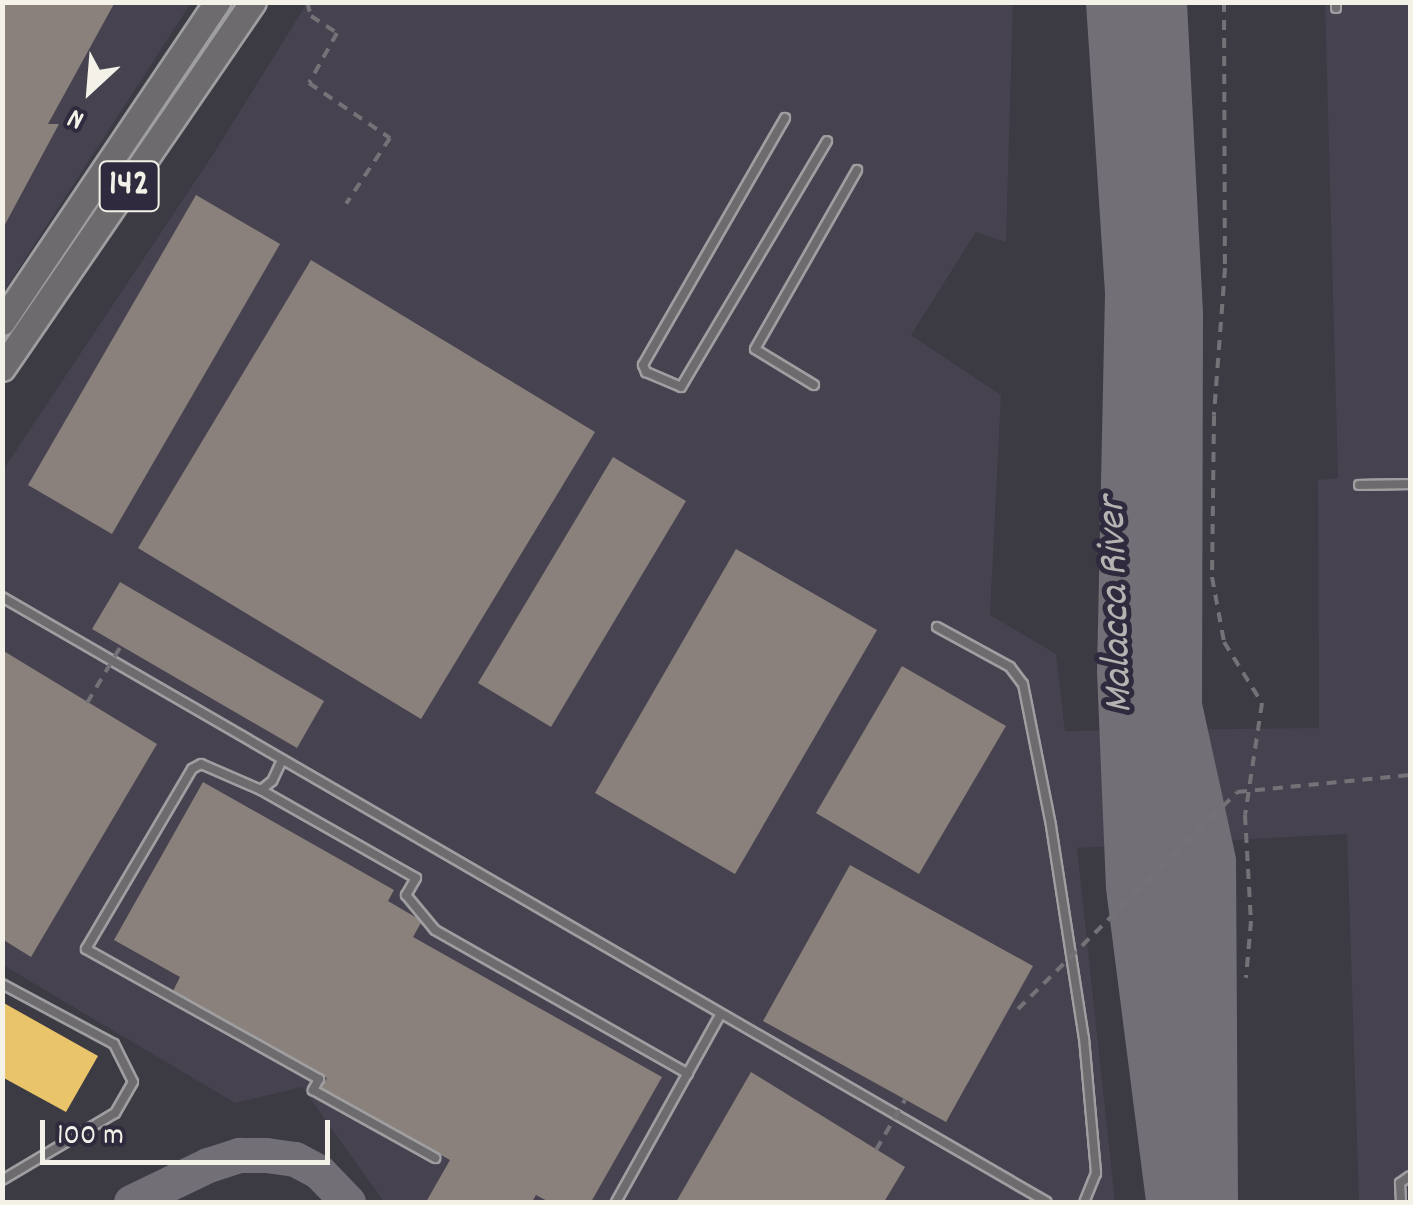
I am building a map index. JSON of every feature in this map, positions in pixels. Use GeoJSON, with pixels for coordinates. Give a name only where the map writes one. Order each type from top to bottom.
{"type":"FeatureCollection","features":[{"type":"Feature","properties":{"kind":"main road","name":"142"},"geometry":{"type":"LineString","coordinates":[[2,322],[217,2]]}},
{"type":"Feature","properties":{"kind":"main road","name":"142"},"geometry":{"type":"LineString","coordinates":[[2,368],[252,2]]}},
{"type":"Feature","properties":{"kind":"lane"},"geometry":{"type":"LineString","coordinates":[[785,118],[643,366],[646,372],[681,387],[826,141]]}},
{"type":"Feature","properties":{"kind":"lane"},"geometry":{"type":"LineString","coordinates":[[814,385],[755,349],[857,170]]}},
{"type":"Feature","properties":{"kind":"lane"},"geometry":{"type":"LineString","coordinates":[[1359,485],[1410,484]]}},
{"type":"Feature","properties":{"kind":"lane"},"geometry":{"type":"LineString","coordinates":[[2,597],[1047,1202]]}},
{"type":"Feature","properties":{"kind":"lane"},"geometry":{"type":"LineString","coordinates":[[937,627],[1010,667],[1023,684],[1051,826],[1084,1038],[1096,1173],[1084,1202]]}},
{"type":"Feature","properties":{"kind":"lane"},"geometry":{"type":"LineString","coordinates":[[262,790],[272,781],[282,760]]}},
{"type":"Feature","properties":{"kind":"lane"},"geometry":{"type":"LineString","coordinates":[[435,1158],[313,1090],[319,1079],[86,949],[192,769],[201,764],[262,790],[416,878],[406,896],[435,930],[688,1074]]}},
{"type":"Feature","properties":{"kind":"lane"},"geometry":{"type":"LineString","coordinates":[[2,984],[114,1044],[133,1082],[115,1113],[2,1180]]}},
{"type":"Feature","properties":{"kind":"lane"},"geometry":{"type":"LineString","coordinates":[[616,1202],[720,1015]]}},
{"type":"Feature","properties":{"kind":"lane"},"geometry":{"type":"LineString","coordinates":[[1401,1202],[1400,1183],[1410,1176]]}},
{"type":"Feature","properties":{"kind":"path"},"geometry":{"type":"LineString","coordinates":[[307,2],[311,16],[337,33],[309,83],[390,138],[346,204]]}},
{"type":"Feature","properties":{"kind":"path"},"geometry":{"type":"LineString","coordinates":[[1224,2],[1226,268],[1214,416],[1212,576],[1224,642],[1262,704],[1245,815],[1251,920],[1246,978]]}},
{"type":"Feature","properties":{"kind":"path"},"geometry":{"type":"LineString","coordinates":[[87,703],[120,646]]}},
{"type":"Feature","properties":{"kind":"path"},"geometry":{"type":"LineString","coordinates":[[1018,1008],[1236,792],[1410,775]]}},
{"type":"Feature","properties":{"kind":"path"},"geometry":{"type":"LineString","coordinates":[[876,1150],[905,1100]]}},
{"type":"Feature","properties":{"kind":"shaded area"},"geometry":{"type":"Polygon","coordinates":[[[3,3],[191,3],[3,293],[3,3]]]}},
{"type":"Feature","properties":{"kind":"shaded area"},"geometry":{"type":"Polygon","coordinates":[[[307,3],[1013,3],[1006,242],[976,232],[911,335],[1001,395],[990,615],[1056,654],[1065,731],[1319,728],[1318,480],[1338,478],[1325,3],[1410,3],[1410,1202],[1359,1202],[1347,834],[1077,848],[1115,1202],[384,1202],[302,1087],[235,1103],[3,965],[3,470],[216,150],[307,3]]]}},
{"type":"Feature","properties":{"kind":"water","name":"Malacca River"},"geometry":{"type":"Polygon","coordinates":[[[1086,3],[1187,3],[1203,313],[1202,703],[1236,858],[1238,1202],[1146,1202],[1106,889],[1097,672],[1105,293],[1086,3]]]}},
{"type":"Feature","properties":{"kind":"building: Homes"},"geometry":{"type":"Polygon","coordinates":[[[2,1002],[98,1056],[66,1112],[2,1077],[2,1002]]]}},
{"type":"Feature","properties":{"kind":"building: Industry"},"geometry":{"type":"Polygon","coordinates":[[[2,2],[115,2],[48,124],[59,124],[2,230],[2,2]]]}},
{"type":"Feature","properties":{"kind":"building: Industry"},"geometry":{"type":"Polygon","coordinates":[[[196,195],[280,244],[112,534],[28,485],[196,195]]]}},
{"type":"Feature","properties":{"kind":"building: Industry"},"geometry":{"type":"Polygon","coordinates":[[[311,260],[595,432],[421,719],[138,548],[311,260]]]}},
{"type":"Feature","properties":{"kind":"building: Industry"},"geometry":{"type":"Polygon","coordinates":[[[613,457],[686,501],[551,727],[478,683],[613,457]]]}},
{"type":"Feature","properties":{"kind":"building: Industry"},"geometry":{"type":"Polygon","coordinates":[[[736,549],[877,630],[735,874],[595,793],[736,549]]]}},
{"type":"Feature","properties":{"kind":"building: Industry"},"geometry":{"type":"Polygon","coordinates":[[[120,582],[324,701],[297,748],[92,629],[120,582]]]}},
{"type":"Feature","properties":{"kind":"building: Industry"},"geometry":{"type":"Polygon","coordinates":[[[2,650],[157,744],[31,957],[2,939],[2,650]]]}},
{"type":"Feature","properties":{"kind":"building: Industry"},"geometry":{"type":"Polygon","coordinates":[[[902,666],[1006,726],[919,874],[816,813],[902,666]]]}},
{"type":"Feature","properties":{"kind":"building: Industry"},"geometry":{"type":"Polygon","coordinates":[[[203,782],[394,890],[388,901],[422,921],[413,937],[662,1077],[591,1202],[549,1202],[536,1195],[532,1202],[426,1202],[450,1160],[321,1088],[327,1078],[173,991],[180,977],[114,940],[203,782]]]}},
{"type":"Feature","properties":{"kind":"building: Industry"},"geometry":{"type":"Polygon","coordinates":[[[850,865],[1033,966],[946,1122],[763,1021],[850,865]]]}},
{"type":"Feature","properties":{"kind":"building: Industry"},"geometry":{"type":"Polygon","coordinates":[[[751,1072],[905,1167],[884,1202],[676,1202],[751,1072]]]}},
{"type":"Feature","properties":{"kind":"waterway"},"geometry":{"type":"LineString","coordinates":[[131,1202],[208,1165],[239,1155],[295,1159],[319,1172],[348,1202]]}}]}
